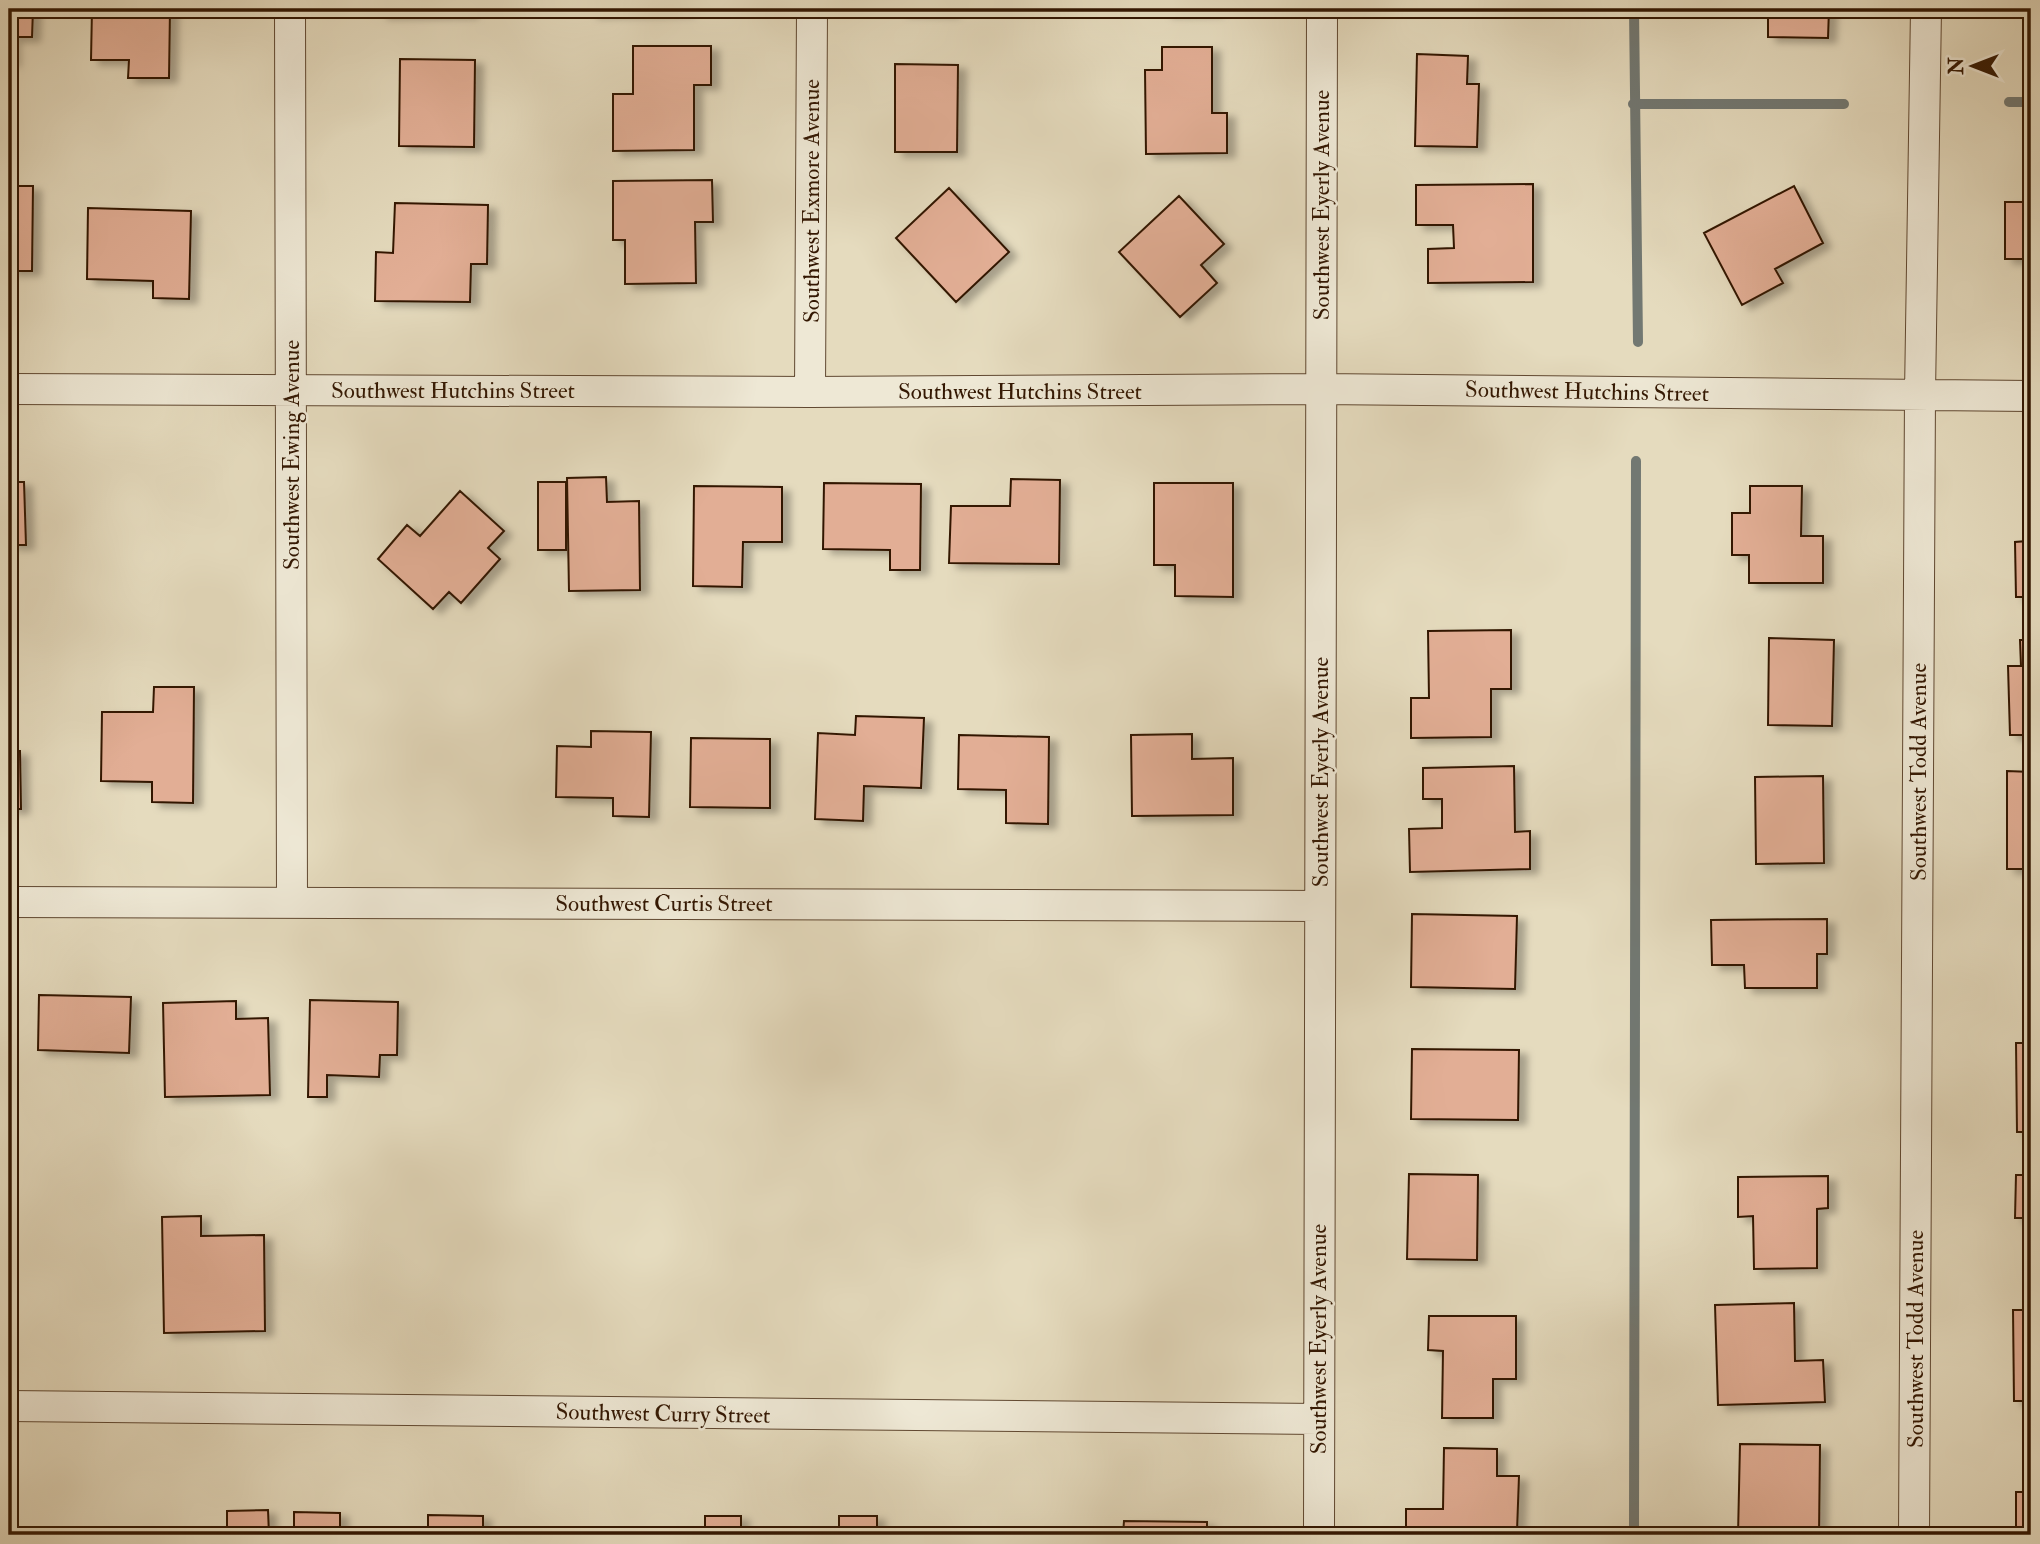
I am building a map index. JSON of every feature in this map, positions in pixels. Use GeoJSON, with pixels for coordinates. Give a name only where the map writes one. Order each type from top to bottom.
{"type":"FeatureCollection","features":[{"type":"Feature","properties":{"kind":"street","name":"Southwest Ewing Avenue"},"geometry":{"type":"LineString","coordinates":[[290,9],[292,901]]}},
{"type":"Feature","properties":{"kind":"street","name":"Southwest Exmore Avenue"},"geometry":{"type":"LineString","coordinates":[[810,392],[812,9]]}},
{"type":"Feature","properties":{"kind":"street","name":"Southwest Eyerly Avenue"},"geometry":{"type":"LineString","coordinates":[[1319,1535],[1322,9]]}},
{"type":"Feature","properties":{"kind":"street","name":"Southwest Todd Avenue"},"geometry":{"type":"LineString","coordinates":[[1914,1535],[1920,394],[1926,9]]}},
{"type":"Feature","properties":{"kind":"street","name":"Southwest Hutchins Street"},"geometry":{"type":"LineString","coordinates":[[9,389],[810,392],[1320,389],[2031,396]]}},
{"type":"Feature","properties":{"kind":"street","name":"Southwest Curtis Street"},"geometry":{"type":"LineString","coordinates":[[9,902],[1320,906]]}},
{"type":"Feature","properties":{"kind":"street","name":"Southwest Curry Street"},"geometry":{"type":"LineString","coordinates":[[9,1406],[1318,1419]]}},
{"type":"Feature","properties":{"kind":"building"},"geometry":{"type":"Polygon","coordinates":[[[9,9],[33,9],[32,37],[12,37],[12,62],[9,61],[9,9]]]}},
{"type":"Feature","properties":{"kind":"building"},"geometry":{"type":"Polygon","coordinates":[[[92,9],[170,9],[169,78],[128,78],[129,60],[91,60],[92,9]]]}},
{"type":"Feature","properties":{"kind":"building"},"geometry":{"type":"Polygon","coordinates":[[[380,9],[470,9],[470,13],[380,14],[380,9]]]}},
{"type":"Feature","properties":{"kind":"building"},"geometry":{"type":"Polygon","coordinates":[[[590,9],[686,9],[686,11],[590,13],[590,9]]]}},
{"type":"Feature","properties":{"kind":"building"},"geometry":{"type":"Polygon","coordinates":[[[951,9],[951,12],[900,11],[951,9]]]}},
{"type":"Feature","properties":{"kind":"building"},"geometry":{"type":"Polygon","coordinates":[[[1164,9],[1215,9],[1215,11],[1164,12],[1164,9]]]}},
{"type":"Feature","properties":{"kind":"building"},"geometry":{"type":"Polygon","coordinates":[[[1768,9],[1829,9],[1828,38],[1768,37],[1768,9]]]}},
{"type":"Feature","properties":{"kind":"building"},"geometry":{"type":"Polygon","coordinates":[[[633,46],[711,46],[711,85],[694,85],[694,150],[613,151],[613,94],[633,94],[633,46]]]}},
{"type":"Feature","properties":{"kind":"building"},"geometry":{"type":"Polygon","coordinates":[[[1162,47],[1212,47],[1212,113],[1227,113],[1227,153],[1146,154],[1145,70],[1162,70],[1162,47]]]}},
{"type":"Feature","properties":{"kind":"building"},"geometry":{"type":"Polygon","coordinates":[[[1417,54],[1468,56],[1467,84],[1479,84],[1477,147],[1415,146],[1417,54]]]}},
{"type":"Feature","properties":{"kind":"building"},"geometry":{"type":"Polygon","coordinates":[[[400,59],[475,60],[474,147],[399,146],[400,59]]]}},
{"type":"Feature","properties":{"kind":"building"},"geometry":{"type":"Polygon","coordinates":[[[895,64],[958,65],[957,152],[895,152],[895,64]]]}},
{"type":"Feature","properties":{"kind":"building"},"geometry":{"type":"Polygon","coordinates":[[[712,180],[713,222],[695,222],[696,283],[625,284],[625,240],[613,240],[613,181],[712,180]]]}},
{"type":"Feature","properties":{"kind":"building"},"geometry":{"type":"Polygon","coordinates":[[[1533,184],[1533,282],[1428,283],[1428,249],[1454,248],[1453,225],[1416,225],[1416,185],[1533,184]]]}},
{"type":"Feature","properties":{"kind":"building"},"geometry":{"type":"Polygon","coordinates":[[[9,186],[33,186],[32,271],[9,271],[9,186]]]}},
{"type":"Feature","properties":{"kind":"building"},"geometry":{"type":"Polygon","coordinates":[[[1794,186],[1823,243],[1775,269],[1783,283],[1742,305],[1704,233],[1794,186]]]}},
{"type":"Feature","properties":{"kind":"building"},"geometry":{"type":"Polygon","coordinates":[[[949,188],[1009,252],[956,302],[896,238],[949,188]]]}},
{"type":"Feature","properties":{"kind":"building"},"geometry":{"type":"Polygon","coordinates":[[[1179,196],[1224,244],[1201,265],[1217,283],[1180,317],[1119,252],[1179,196]]]}},
{"type":"Feature","properties":{"kind":"building"},"geometry":{"type":"Polygon","coordinates":[[[2005,202],[2031,202],[2031,259],[2005,259],[2005,202]]]}},
{"type":"Feature","properties":{"kind":"building"},"geometry":{"type":"Polygon","coordinates":[[[395,203],[488,205],[487,264],[471,264],[470,302],[375,301],[376,252],[393,253],[395,203]]]}},
{"type":"Feature","properties":{"kind":"building"},"geometry":{"type":"Polygon","coordinates":[[[88,208],[191,211],[189,299],[153,298],[153,281],[87,279],[88,208]]]}},
{"type":"Feature","properties":{"kind":"building"},"geometry":{"type":"Polygon","coordinates":[[[606,477],[607,502],[639,501],[640,590],[569,591],[567,478],[606,477]]]}},
{"type":"Feature","properties":{"kind":"building"},"geometry":{"type":"Polygon","coordinates":[[[1011,479],[1060,480],[1059,564],[949,563],[951,506],[1010,506],[1011,479]]]}},
{"type":"Feature","properties":{"kind":"building"},"geometry":{"type":"Polygon","coordinates":[[[9,482],[24,482],[26,545],[9,545],[9,482]]]}},
{"type":"Feature","properties":{"kind":"building"},"geometry":{"type":"Polygon","coordinates":[[[538,482],[566,482],[566,550],[538,550],[538,482]]]}},
{"type":"Feature","properties":{"kind":"building"},"geometry":{"type":"Polygon","coordinates":[[[824,483],[921,484],[920,570],[890,570],[890,550],[823,549],[824,483]]]}},
{"type":"Feature","properties":{"kind":"building"},"geometry":{"type":"Polygon","coordinates":[[[1154,483],[1233,483],[1233,597],[1175,596],[1175,565],[1154,565],[1154,483]]]}},
{"type":"Feature","properties":{"kind":"building"},"geometry":{"type":"Polygon","coordinates":[[[694,486],[782,487],[782,542],[743,542],[742,587],[693,586],[694,486]]]}},
{"type":"Feature","properties":{"kind":"building"},"geometry":{"type":"Polygon","coordinates":[[[1750,486],[1802,486],[1801,536],[1823,536],[1823,583],[1749,583],[1749,555],[1732,555],[1732,513],[1750,513],[1750,486]]]}},
{"type":"Feature","properties":{"kind":"building"},"geometry":{"type":"Polygon","coordinates":[[[2025,489],[2031,489],[2031,597],[2016,597],[2015,542],[2027,541],[2025,489]]]}},
{"type":"Feature","properties":{"kind":"building"},"geometry":{"type":"Polygon","coordinates":[[[460,491],[504,531],[488,548],[500,559],[461,603],[449,592],[433,609],[378,559],[407,525],[420,536],[460,491]]]}},
{"type":"Feature","properties":{"kind":"building"},"geometry":{"type":"Polygon","coordinates":[[[1511,630],[1511,689],[1491,689],[1491,737],[1411,738],[1411,698],[1429,698],[1428,631],[1511,630]]]}},
{"type":"Feature","properties":{"kind":"building"},"geometry":{"type":"Polygon","coordinates":[[[1769,638],[1834,640],[1832,726],[1768,725],[1769,638]]]}},
{"type":"Feature","properties":{"kind":"building"},"geometry":{"type":"Polygon","coordinates":[[[2020,640],[2031,640],[2031,735],[2010,735],[2008,666],[2021,666],[2020,640]]]}},
{"type":"Feature","properties":{"kind":"building"},"geometry":{"type":"Polygon","coordinates":[[[154,687],[194,687],[193,803],[152,802],[152,782],[101,781],[102,712],[153,712],[154,687]]]}},
{"type":"Feature","properties":{"kind":"building"},"geometry":{"type":"Polygon","coordinates":[[[856,716],[924,718],[921,788],[864,786],[863,821],[815,819],[818,733],[855,735],[856,716]]]}},
{"type":"Feature","properties":{"kind":"building"},"geometry":{"type":"Polygon","coordinates":[[[591,731],[651,732],[649,817],[613,816],[613,798],[556,797],[557,746],[591,747],[591,731]]]}},
{"type":"Feature","properties":{"kind":"building"},"geometry":{"type":"Polygon","coordinates":[[[1192,734],[1192,759],[1233,758],[1233,815],[1132,816],[1131,735],[1192,734]]]}},
{"type":"Feature","properties":{"kind":"building"},"geometry":{"type":"Polygon","coordinates":[[[959,735],[1049,737],[1048,824],[1006,823],[1006,790],[958,789],[959,735]]]}},
{"type":"Feature","properties":{"kind":"building"},"geometry":{"type":"Polygon","coordinates":[[[691,738],[770,739],[770,808],[690,807],[691,738]]]}},
{"type":"Feature","properties":{"kind":"building"},"geometry":{"type":"Polygon","coordinates":[[[9,751],[20,751],[21,809],[9,809],[9,751]]]}},
{"type":"Feature","properties":{"kind":"building"},"geometry":{"type":"Polygon","coordinates":[[[1514,766],[1515,832],[1530,831],[1530,869],[1410,872],[1409,829],[1442,828],[1442,799],[1423,799],[1423,768],[1514,766]]]}},
{"type":"Feature","properties":{"kind":"building"},"geometry":{"type":"Polygon","coordinates":[[[2007,771],[2031,772],[2031,869],[2007,869],[2007,771]]]}},
{"type":"Feature","properties":{"kind":"building"},"geometry":{"type":"Polygon","coordinates":[[[1823,776],[1824,863],[1756,864],[1755,777],[1823,776]]]}},
{"type":"Feature","properties":{"kind":"building"},"geometry":{"type":"Polygon","coordinates":[[[1412,914],[1517,916],[1515,989],[1411,987],[1412,914]]]}},
{"type":"Feature","properties":{"kind":"building"},"geometry":{"type":"Polygon","coordinates":[[[1827,919],[1827,954],[1817,954],[1817,988],[1745,988],[1744,965],[1712,965],[1711,920],[1827,919]]]}},
{"type":"Feature","properties":{"kind":"building"},"geometry":{"type":"Polygon","coordinates":[[[39,995],[131,997],[129,1053],[38,1050],[39,995]]]}},
{"type":"Feature","properties":{"kind":"building"},"geometry":{"type":"Polygon","coordinates":[[[310,1000],[398,1002],[397,1055],[380,1055],[379,1077],[327,1075],[327,1097],[308,1097],[310,1000]]]}},
{"type":"Feature","properties":{"kind":"building"},"geometry":{"type":"Polygon","coordinates":[[[236,1001],[236,1019],[268,1018],[270,1095],[165,1097],[163,1003],[236,1001]]]}},
{"type":"Feature","properties":{"kind":"building"},"geometry":{"type":"Polygon","coordinates":[[[2016,1043],[2031,1043],[2031,1132],[2017,1132],[2016,1043]]]}},
{"type":"Feature","properties":{"kind":"building"},"geometry":{"type":"Polygon","coordinates":[[[1412,1049],[1519,1050],[1518,1120],[1411,1119],[1412,1049]]]}},
{"type":"Feature","properties":{"kind":"building"},"geometry":{"type":"Polygon","coordinates":[[[1409,1174],[1478,1175],[1477,1260],[1407,1259],[1409,1174]]]}},
{"type":"Feature","properties":{"kind":"building"},"geometry":{"type":"Polygon","coordinates":[[[2016,1175],[2031,1175],[2031,1218],[2015,1218],[2016,1175]]]}},
{"type":"Feature","properties":{"kind":"building"},"geometry":{"type":"Polygon","coordinates":[[[1828,1176],[1828,1208],[1817,1209],[1817,1268],[1754,1269],[1753,1216],[1738,1217],[1738,1177],[1828,1176]]]}},
{"type":"Feature","properties":{"kind":"building"},"geometry":{"type":"Polygon","coordinates":[[[201,1216],[201,1236],[264,1235],[265,1331],[164,1333],[162,1217],[201,1216]]]}},
{"type":"Feature","properties":{"kind":"building"},"geometry":{"type":"Polygon","coordinates":[[[1794,1303],[1795,1361],[1823,1360],[1825,1402],[1718,1405],[1715,1305],[1794,1303]]]}},
{"type":"Feature","properties":{"kind":"building"},"geometry":{"type":"Polygon","coordinates":[[[2013,1310],[2031,1310],[2031,1401],[2014,1401],[2013,1310]]]}},
{"type":"Feature","properties":{"kind":"building"},"geometry":{"type":"Polygon","coordinates":[[[1429,1316],[1516,1316],[1516,1379],[1493,1379],[1493,1418],[1442,1418],[1443,1351],[1428,1350],[1429,1316]]]}},
{"type":"Feature","properties":{"kind":"building"},"geometry":{"type":"Polygon","coordinates":[[[2025,1442],[2031,1442],[2031,1535],[2016,1535],[2016,1492],[2025,1492],[2025,1442]]]}},
{"type":"Feature","properties":{"kind":"building"},"geometry":{"type":"Polygon","coordinates":[[[1740,1444],[1820,1445],[1819,1535],[1738,1535],[1740,1444]]]}},
{"type":"Feature","properties":{"kind":"building"},"geometry":{"type":"Polygon","coordinates":[[[1444,1448],[1497,1449],[1497,1476],[1519,1476],[1517,1531],[1496,1530],[1496,1535],[1406,1535],[1406,1509],[1443,1509],[1444,1448]]]}},
{"type":"Feature","properties":{"kind":"building"},"geometry":{"type":"Polygon","coordinates":[[[268,1510],[269,1535],[159,1535],[159,1530],[227,1530],[227,1511],[268,1510]]]}},
{"type":"Feature","properties":{"kind":"building"},"geometry":{"type":"Polygon","coordinates":[[[294,1512],[340,1513],[340,1535],[294,1535],[294,1512]]]}},
{"type":"Feature","properties":{"kind":"building"},"geometry":{"type":"Polygon","coordinates":[[[428,1515],[483,1516],[483,1535],[428,1535],[428,1515]]]}},
{"type":"Feature","properties":{"kind":"building"},"geometry":{"type":"Polygon","coordinates":[[[705,1516],[741,1516],[741,1535],[705,1535],[705,1516]]]}},
{"type":"Feature","properties":{"kind":"building"},"geometry":{"type":"Polygon","coordinates":[[[839,1516],[877,1516],[877,1535],[839,1535],[839,1516]]]}},
{"type":"Feature","properties":{"kind":"building"},"geometry":{"type":"Polygon","coordinates":[[[1124,1521],[1207,1522],[1207,1535],[1123,1535],[1124,1521]]]}},
{"type":"Feature","properties":{"kind":"building"},"geometry":{"type":"Polygon","coordinates":[[[1063,1529],[1063,1535],[966,1535],[966,1530],[1063,1529]]]}},
{"type":"Feature","properties":{"kind":"waterway"},"geometry":{"type":"LineString","coordinates":[[1634,9],[1638,342]]}},
{"type":"Feature","properties":{"kind":"waterway"},"geometry":{"type":"LineString","coordinates":[[2009,102],[2031,102]]}},
{"type":"Feature","properties":{"kind":"waterway"},"geometry":{"type":"LineString","coordinates":[[1633,104],[1844,104]]}},
{"type":"Feature","properties":{"kind":"waterway"},"geometry":{"type":"LineString","coordinates":[[1634,1535],[1636,461]]}}]}
